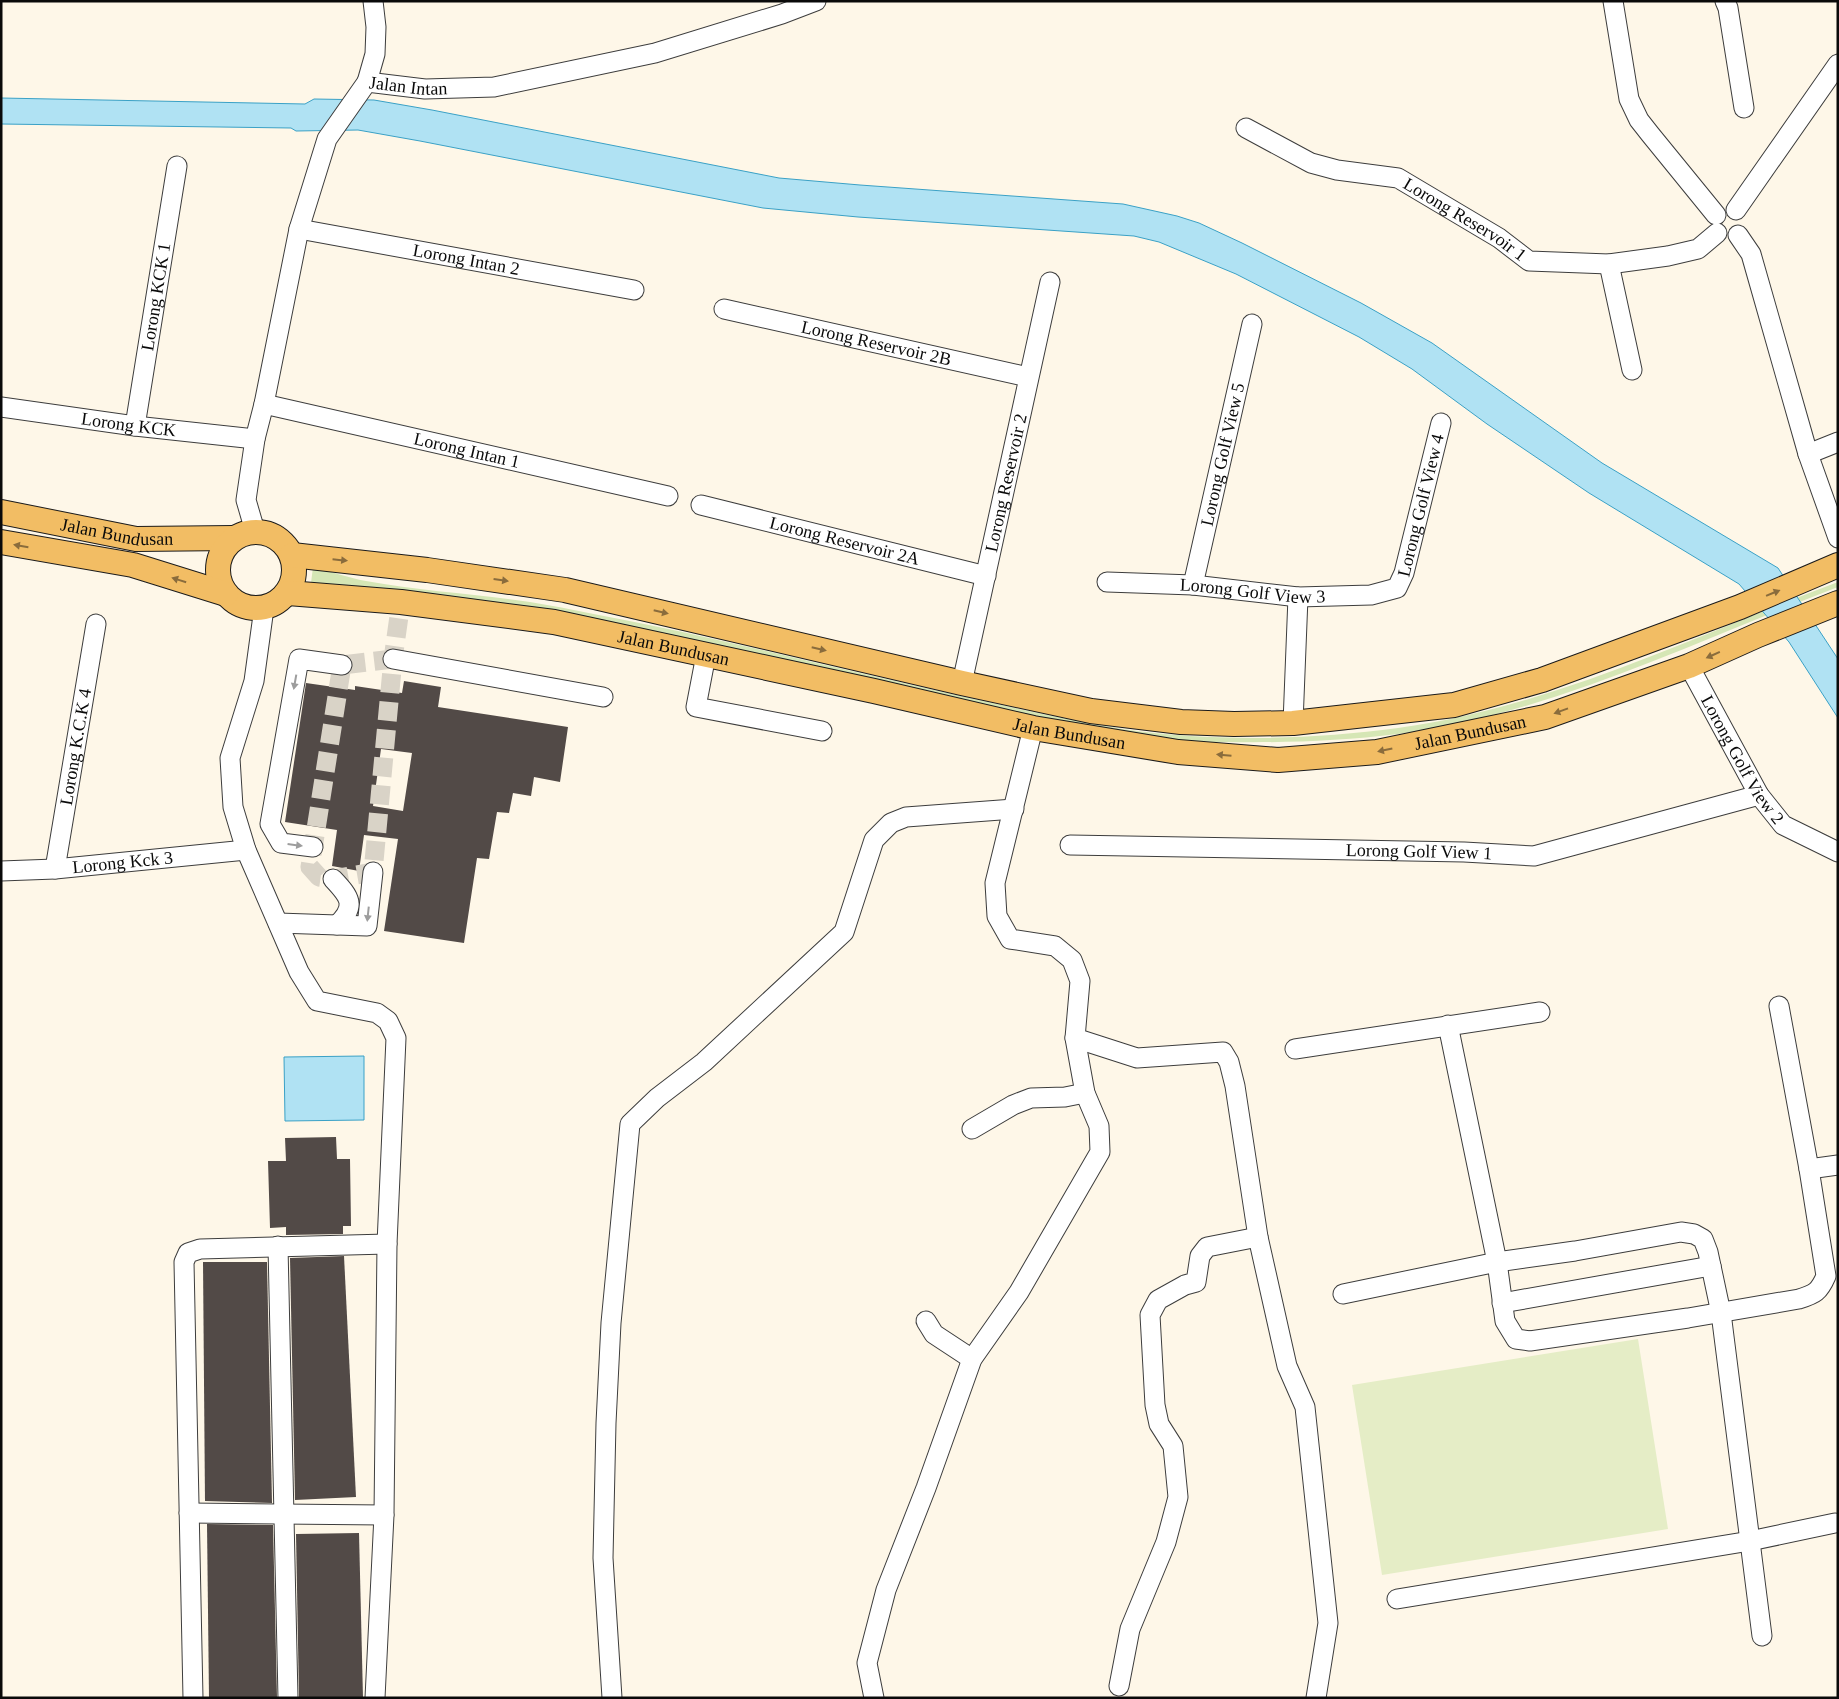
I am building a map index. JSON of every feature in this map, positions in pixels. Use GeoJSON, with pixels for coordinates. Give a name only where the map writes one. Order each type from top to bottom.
{"type":"FeatureCollection","features":[{"type":"Feature","properties":{"kind":"main road","name":"Jalan Bundusan"},"geometry":{"type":"LineString","coordinates":[[1,512],[136,539],[245,534]]}},
{"type":"Feature","properties":{"kind":"main road"},"geometry":{"type":"LineString","coordinates":[[267,532],[277,537],[286,545],[292,555],[295,568],[293,581],[288,593],[273,605],[264,608],[243,606],[234,601],[226,594],[220,583],[219,558],[225,547],[245,534],[267,532]]}},
{"type":"Feature","properties":{"kind":"main road","name":"Jalan Bundusan"},"geometry":{"type":"LineString","coordinates":[[1,542],[133,566],[226,594]]}},
{"type":"Feature","properties":{"kind":"main road","name":"Jalan Bundusan"},"geometry":{"type":"LineString","coordinates":[[292,555],[427,570],[565,590],[962,683],[1091,711],[1181,722],[1234,724],[1293,723],[1454,705],[1542,680],[1740,607],[1838,565]]}},
{"type":"Feature","properties":{"kind":"main road","name":"Jalan Bundusan"},"geometry":{"type":"LineString","coordinates":[[288,593],[400,602],[554,622],[1033,728],[1178,752],[1278,760],[1377,752],[1545,717],[1689,666],[1758,635],[1831,606]]}},
{"type":"Feature","properties":{"kind":"street"},"geometry":{"type":"LineString","coordinates":[[362,88],[375,54],[376,27],[373,1]]}},
{"type":"Feature","properties":{"kind":"street","name":"Jalan Intan"},"geometry":{"type":"LineString","coordinates":[[245,534],[246,500],[255,439],[264,404],[299,229],[327,139],[362,88],[494,87],[655,52],[782,14],[816,1]]}},
{"type":"Feature","properties":{"kind":"street"},"geometry":{"type":"LineString","coordinates":[[1613,1],[1629,99],[1639,120],[1716,224],[1721,236],[1730,238],[1738,234],[1744,222],[1740,213],[1727,208],[1723,209],[1716,224]]}},
{"type":"Feature","properties":{"kind":"street"},"geometry":{"type":"LineString","coordinates":[[1725,1],[1728,8],[1744,108]]}},
{"type":"Feature","properties":{"kind":"street"},"geometry":{"type":"LineString","coordinates":[[1736,210],[1838,64]]}},
{"type":"Feature","properties":{"kind":"street","name":"Lorong Reservoir 1"},"geometry":{"type":"LineString","coordinates":[[1246,128],[1311,163],[1337,170],[1398,178],[1499,238],[1529,261],[1608,264],[1668,256],[1698,248],[1716,224]]}},
{"type":"Feature","properties":{"kind":"street","name":"Lorong KCK 1"},"geometry":{"type":"LineString","coordinates":[[135,426],[177,166]]}},
{"type":"Feature","properties":{"kind":"street","name":"Lorong Intan 2"},"geometry":{"type":"LineString","coordinates":[[299,229],[634,290]]}},
{"type":"Feature","properties":{"kind":"street"},"geometry":{"type":"LineString","coordinates":[[1738,234],[1751,254],[1808,454],[1838,538]]}},
{"type":"Feature","properties":{"kind":"street"},"geometry":{"type":"LineString","coordinates":[[1608,264],[1632,370]]}},
{"type":"Feature","properties":{"kind":"street","name":"Lorong Reservoir 2"},"geometry":{"type":"LineString","coordinates":[[962,683],[1050,282]]}},
{"type":"Feature","properties":{"kind":"street","name":"Lorong Reservoir 2B"},"geometry":{"type":"LineString","coordinates":[[724,309],[1028,377]]}},
{"type":"Feature","properties":{"kind":"street","name":"Lorong Golf View 5"},"geometry":{"type":"LineString","coordinates":[[1193,584],[1252,324]]}},
{"type":"Feature","properties":{"kind":"street","name":"Lorong Intan 1"},"geometry":{"type":"LineString","coordinates":[[264,404],[668,496]]}},
{"type":"Feature","properties":{"kind":"street","name":"Lorong KCK"},"geometry":{"type":"LineString","coordinates":[[1,407],[135,426],[255,439]]}},
{"type":"Feature","properties":{"kind":"street","name":"Lorong Golf View 4"},"geometry":{"type":"LineString","coordinates":[[1397,588],[1404,573],[1441,423]]}},
{"type":"Feature","properties":{"kind":"street"},"geometry":{"type":"LineString","coordinates":[[1808,454],[1838,442]]}},
{"type":"Feature","properties":{"kind":"street","name":"Lorong Reservoir 2A"},"geometry":{"type":"LineString","coordinates":[[701,505],[986,576]]}},
{"type":"Feature","properties":{"kind":"street","name":"Lorong Golf View 3"},"geometry":{"type":"LineString","coordinates":[[1107,582],[1193,584],[1298,597],[1371,595],[1397,588]]}},
{"type":"Feature","properties":{"kind":"street"},"geometry":{"type":"LineString","coordinates":[[1293,723],[1298,597]]}},
{"type":"Feature","properties":{"kind":"street"},"geometry":{"type":"LineString","coordinates":[[264,608],[254,681],[230,758],[233,806],[246,850],[299,972],[317,1001],[376,1013],[388,1021],[396,1038],[387,1244],[384,1515],[376,1698]]}},
{"type":"Feature","properties":{"kind":"street","name":"Lorong K.C.K 4"},"geometry":{"type":"LineString","coordinates":[[55,869],[96,624]]}},
{"type":"Feature","properties":{"kind":"street"},"geometry":{"type":"LineString","coordinates":[[706,655],[696,707],[822,731]]}},
{"type":"Feature","properties":{"kind":"street"},"geometry":{"type":"LineString","coordinates":[[313,847],[281,843],[270,824],[299,659],[342,665]]}},
{"type":"Feature","properties":{"kind":"street"},"geometry":{"type":"LineString","coordinates":[[393,659],[603,697]]}},
{"type":"Feature","properties":{"kind":"street","name":"Lorong Golf View 2"},"geometry":{"type":"LineString","coordinates":[[1689,666],[1759,795],[1783,825],[1838,852]]}},
{"type":"Feature","properties":{"kind":"street"},"geometry":{"type":"LineString","coordinates":[[874,1698],[867,1663],[886,1590],[926,1488],[972,1359],[1019,1292],[1100,1152],[1099,1126],[1085,1093],[1075,1038],[1080,981],[1072,960],[1055,946],[1010,939],[997,916],[995,883],[1033,728]]}},
{"type":"Feature","properties":{"kind":"street","name":"Lorong Golf View 1"},"geometry":{"type":"LineString","coordinates":[[1070,845],[1464,852],[1534,856],[1759,795]]}},
{"type":"Feature","properties":{"kind":"street"},"geometry":{"type":"LineString","coordinates":[[612,1698],[603,1558],[606,1423],[611,1323],[630,1124],[657,1098],[704,1062],[844,932],[874,840],[891,823],[906,817],[1014,809]]}},
{"type":"Feature","properties":{"kind":"street","name":"Lorong Kck 3"},"geometry":{"type":"LineString","coordinates":[[1,871],[55,869],[246,850]]}},
{"type":"Feature","properties":{"kind":"street"},"geometry":{"type":"LineString","coordinates":[[278,923],[367,926],[373,872]]}},
{"type":"Feature","properties":{"kind":"street"},"geometry":{"type":"LineString","coordinates":[[333,879],[348,896],[350,906],[347,916],[336,925]]}},
{"type":"Feature","properties":{"kind":"street"},"geometry":{"type":"LineString","coordinates":[[1448,1025],[1497,1262],[1505,1321],[1516,1339],[1530,1341],[1721,1313],[1806,1297],[1813,1295],[1821,1288],[1826,1276],[1809,1169],[1779,1006]]}},
{"type":"Feature","properties":{"kind":"street"},"geometry":{"type":"LineString","coordinates":[[1295,1049],[1540,1012]]}},
{"type":"Feature","properties":{"kind":"street"},"geometry":{"type":"LineString","coordinates":[[1075,1038],[1137,1058],[1223,1052],[1229,1062],[1235,1086],[1258,1237],[1287,1366],[1305,1407],[1328,1623],[1316,1698]]}},
{"type":"Feature","properties":{"kind":"street"},"geometry":{"type":"LineString","coordinates":[[972,1129],[1013,1105],[1031,1098],[1058,1098],[1085,1093]]}},
{"type":"Feature","properties":{"kind":"street"},"geometry":{"type":"LineString","coordinates":[[1809,1169],[1838,1165]]}},
{"type":"Feature","properties":{"kind":"street"},"geometry":{"type":"LineString","coordinates":[[1343,1294],[1497,1262],[1575,1251],[1681,1232],[1694,1234],[1703,1239],[1721,1313],[1762,1636]]}},
{"type":"Feature","properties":{"kind":"street"},"geometry":{"type":"LineString","coordinates":[[1119,1686],[1130,1629],[1163,1551],[1178,1497],[1173,1446],[1159,1424],[1155,1405],[1150,1315],[1158,1300],[1185,1285],[1196,1282],[1200,1256],[1207,1247],[1258,1237]]}},
{"type":"Feature","properties":{"kind":"street"},"geometry":{"type":"LineString","coordinates":[[193,1698],[184,1262],[188,1253],[200,1249],[387,1244]]}},
{"type":"Feature","properties":{"kind":"street"},"geometry":{"type":"LineString","coordinates":[[278,1246],[288,1698]]}},
{"type":"Feature","properties":{"kind":"street"},"geometry":{"type":"LineString","coordinates":[[1502,1304],[1711,1266]]}},
{"type":"Feature","properties":{"kind":"street"},"geometry":{"type":"LineString","coordinates":[[926,1321],[934,1334],[972,1359]]}},
{"type":"Feature","properties":{"kind":"street"},"geometry":{"type":"LineString","coordinates":[[189,1513],[384,1515]]}},
{"type":"Feature","properties":{"kind":"street"},"geometry":{"type":"LineString","coordinates":[[1397,1600],[1750,1541],[1835,1523]]}},
{"type":"Feature","properties":{"kind":"green space"},"geometry":{"type":"Polygon","coordinates":[[[313,567],[366,581],[530,602],[654,626],[1026,711],[1084,722],[1157,733],[1226,738],[1330,735],[1398,728],[1455,718],[1512,704],[1622,667],[1838,582],[1838,587],[1622,673],[1568,693],[1513,710],[1456,724],[1398,734],[1290,742],[1213,742],[1124,735],[908,691],[310,591],[313,567]]]}},
{"type":"Feature","properties":{"kind":"green space"},"geometry":{"type":"Polygon","coordinates":[[[1638,1339],[1668,1529],[1382,1575],[1352,1385],[1638,1339]]]}},
{"type":"Feature","properties":{"kind":"water"},"geometry":{"type":"Polygon","coordinates":[[[1,98],[305,104],[314,99],[374,100],[779,178],[1123,204],[1199,223],[1361,303],[1432,343],[1602,463],[1778,568],[1838,659],[1838,718],[1789,642],[1739,584],[1589,493],[1487,424],[1412,369],[1359,337],[1236,274],[1159,242],[1134,236],[858,217],[763,208],[358,130],[296,131],[291,128],[1,124],[1,98]]]}},
{"type":"Feature","properties":{"kind":"water"},"geometry":{"type":"Polygon","coordinates":[[[364,1056],[364,1120],[285,1121],[284,1057],[364,1056]]]}},
{"type":"Feature","properties":{"kind":"building"},"geometry":{"type":"Polygon","coordinates":[[[404,681],[441,687],[438,707],[568,727],[560,782],[534,777],[531,796],[513,793],[509,813],[497,812],[489,859],[477,858],[464,943],[384,931],[398,839],[364,835],[359,871],[332,866],[337,830],[285,822],[306,683],[355,690],[355,686],[402,693],[404,681]],[[381,749],[373,806],[403,811],[412,753],[381,749]]]}},
{"type":"Feature","properties":{"kind":"building"},"geometry":{"type":"Polygon","coordinates":[[[336,1137],[337,1159],[350,1159],[351,1226],[343,1226],[343,1234],[286,1235],[286,1227],[270,1228],[268,1161],[286,1161],[285,1138],[336,1137]]]}},
{"type":"Feature","properties":{"kind":"building"},"geometry":{"type":"Polygon","coordinates":[[[344,1256],[356,1497],[295,1500],[290,1258],[344,1256]]]}},
{"type":"Feature","properties":{"kind":"building"},"geometry":{"type":"Polygon","coordinates":[[[203,1262],[267,1262],[272,1503],[205,1501],[203,1262]]]}},
{"type":"Feature","properties":{"kind":"building"},"geometry":{"type":"Polygon","coordinates":[[[207,1524],[273,1525],[277,1698],[209,1698],[207,1524]]]}},
{"type":"Feature","properties":{"kind":"building"},"geometry":{"type":"Polygon","coordinates":[[[359,1533],[363,1698],[299,1698],[296,1534],[359,1533]]]}},
{"type":"Feature","properties":{"kind":"tunnel"},"geometry":{"type":"LineString","coordinates":[[393,659],[342,665],[310,867],[319,877],[333,879],[373,872],[393,659],[401,602]]}}]}
